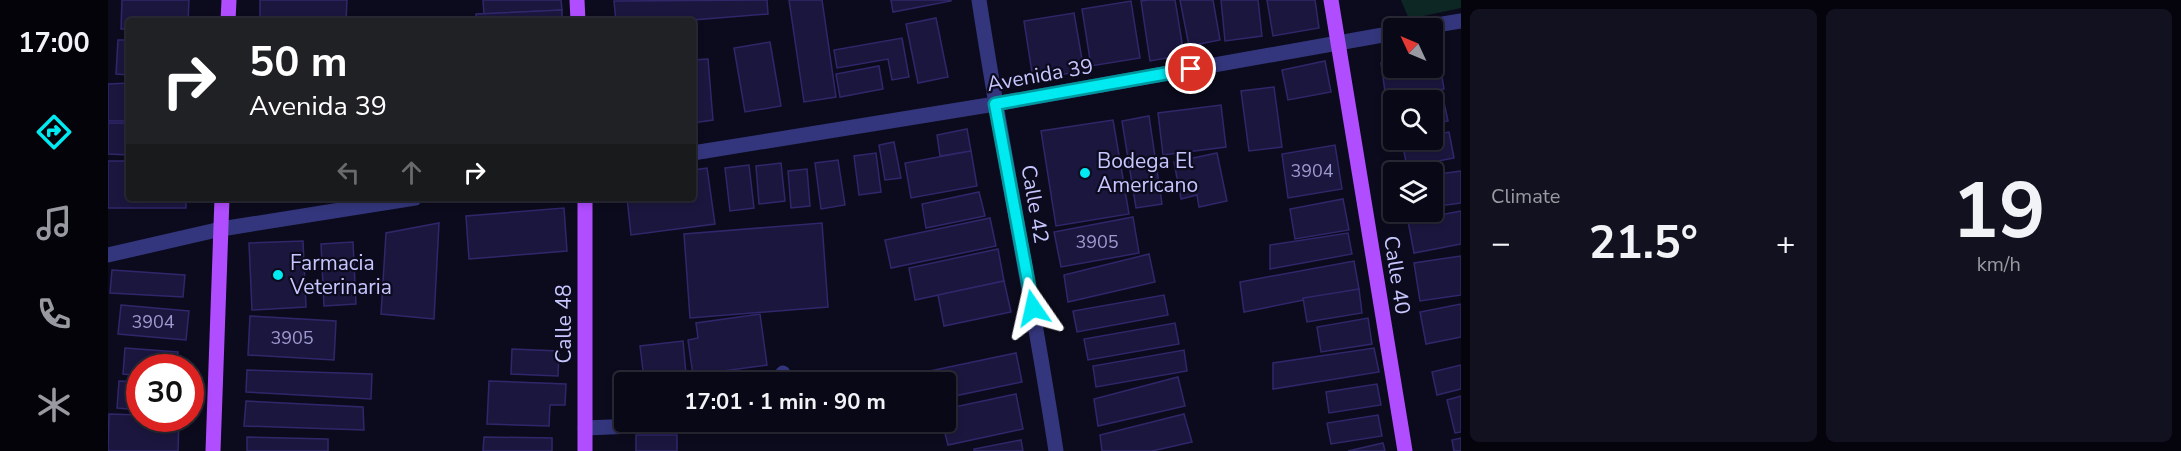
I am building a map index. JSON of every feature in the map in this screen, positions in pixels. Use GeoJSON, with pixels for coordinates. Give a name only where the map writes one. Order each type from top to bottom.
{"type":"FeatureCollection","features":[{"type":"Feature","properties":{"kind":"main road"},"geometry":{"type":"LineString","coordinates":[[228,18],[229,0]]}},
{"type":"Feature","properties":{"kind":"main road"},"geometry":{"type":"LineString","coordinates":[[577,0],[578,18]]}},
{"type":"Feature","properties":{"kind":"main road","name":"Calle 40"},"geometry":{"type":"LineString","coordinates":[[1331,0],[1405,451]]}},
{"type":"Feature","properties":{"kind":"main road"},"geometry":{"type":"LineString","coordinates":[[213,451],[222,201]]}},
{"type":"Feature","properties":{"kind":"main road","name":"Calle 48"},"geometry":{"type":"LineString","coordinates":[[585,201],[585,451]]}},
{"type":"Feature","properties":{"kind":"street","name":"Calle 42"},"geometry":{"type":"LineString","coordinates":[[980,0],[995,104],[1041,353],[1056,451]]}},
{"type":"Feature","properties":{"kind":"street"},"geometry":{"type":"LineString","coordinates":[[1443,24],[1461,21]]}},
{"type":"Feature","properties":{"kind":"street","name":"Avenida 39"},"geometry":{"type":"LineString","coordinates":[[696,153],[995,104],[1383,35]]}},
{"type":"Feature","properties":{"kind":"street"},"geometry":{"type":"LineString","coordinates":[[108,255],[221,230],[397,201]]}},
{"type":"Feature","properties":{"kind":"street"},"geometry":{"type":"LineString","coordinates":[[585,428],[614,427]]}},
{"type":"Feature","properties":{"kind":"green space"},"geometry":{"type":"Polygon","coordinates":[[[1401,0],[1461,0],[1461,8],[1409,18],[1401,0]]]}},
{"type":"Feature","properties":{"kind":"building"},"geometry":{"type":"Polygon","coordinates":[[[122,0],[189,0],[188,18],[126,18],[126,29],[121,29],[122,0]]]}},
{"type":"Feature","properties":{"kind":"building"},"geometry":{"type":"Polygon","coordinates":[[[260,0],[347,0],[346,18],[260,18],[260,0]]]}},
{"type":"Feature","properties":{"kind":"building"},"geometry":{"type":"Polygon","coordinates":[[[483,0],[561,0],[562,10],[484,14],[483,0]]]}},
{"type":"Feature","properties":{"kind":"building"},"geometry":{"type":"Polygon","coordinates":[[[767,0],[768,14],[696,20],[616,18],[614,1],[767,0]]]}},
{"type":"Feature","properties":{"kind":"building"},"geometry":{"type":"Polygon","coordinates":[[[789,0],[822,0],[836,97],[804,102],[789,0]]]}},
{"type":"Feature","properties":{"kind":"building"},"geometry":{"type":"Polygon","coordinates":[[[891,0],[951,0],[951,1],[893,12],[891,0]]]}},
{"type":"Feature","properties":{"kind":"building"},"geometry":{"type":"Polygon","coordinates":[[[1175,0],[1184,55],[1150,61],[1141,1],[1175,0]]]}},
{"type":"Feature","properties":{"kind":"building"},"geometry":{"type":"Polygon","coordinates":[[[1180,0],[1213,0],[1220,40],[1189,46],[1180,0]]]}},
{"type":"Feature","properties":{"kind":"building"},"geometry":{"type":"Polygon","coordinates":[[[1221,0],[1258,0],[1262,36],[1225,41],[1221,0]]]}},
{"type":"Feature","properties":{"kind":"building"},"geometry":{"type":"Polygon","coordinates":[[[1267,0],[1315,0],[1319,28],[1273,36],[1267,0]]]}},
{"type":"Feature","properties":{"kind":"building"},"geometry":{"type":"Polygon","coordinates":[[[1131,1],[1140,58],[1091,66],[1082,9],[1131,1]]]}},
{"type":"Feature","properties":{"kind":"building"},"geometry":{"type":"Polygon","coordinates":[[[562,10],[562,18],[476,18],[476,14],[562,10]]]}},
{"type":"Feature","properties":{"kind":"building"},"geometry":{"type":"Polygon","coordinates":[[[1074,13],[1084,71],[1033,79],[1024,21],[1074,13]]]}},
{"type":"Feature","properties":{"kind":"building"},"geometry":{"type":"Polygon","coordinates":[[[936,18],[948,77],[918,83],[906,24],[936,18]]]}},
{"type":"Feature","properties":{"kind":"building"},"geometry":{"type":"Polygon","coordinates":[[[902,38],[909,77],[892,80],[888,59],[837,68],[834,50],[902,38]]]}},
{"type":"Feature","properties":{"kind":"building"},"geometry":{"type":"Polygon","coordinates":[[[118,40],[126,40],[126,75],[116,74],[118,40]]]}},
{"type":"Feature","properties":{"kind":"building"},"geometry":{"type":"Polygon","coordinates":[[[770,42],[781,106],[745,112],[734,48],[770,42]]]}},
{"type":"Feature","properties":{"kind":"building"},"geometry":{"type":"Polygon","coordinates":[[[708,59],[713,120],[696,123],[696,60],[708,59]]]}},
{"type":"Feature","properties":{"kind":"building"},"geometry":{"type":"Polygon","coordinates":[[[1325,61],[1331,92],[1288,100],[1282,70],[1325,61]]]}},
{"type":"Feature","properties":{"kind":"building"},"geometry":{"type":"Polygon","coordinates":[[[879,66],[883,89],[840,97],[836,74],[879,66]]]}},
{"type":"Feature","properties":{"kind":"building"},"geometry":{"type":"Polygon","coordinates":[[[1383,78],[1442,78],[1444,89],[1438,90],[1385,90],[1383,78]]]}},
{"type":"Feature","properties":{"kind":"building"},"geometry":{"type":"Polygon","coordinates":[[[126,83],[126,121],[108,121],[108,84],[126,83]]]}},
{"type":"Feature","properties":{"kind":"building"},"geometry":{"type":"Polygon","coordinates":[[[1274,87],[1282,147],[1249,151],[1241,91],[1274,87]]]}},
{"type":"Feature","properties":{"kind":"building"},"geometry":{"type":"Polygon","coordinates":[[[1443,98],[1448,121],[1443,122],[1443,98]]]}},
{"type":"Feature","properties":{"kind":"building"},"geometry":{"type":"Polygon","coordinates":[[[1221,105],[1226,147],[1163,155],[1158,113],[1221,105]]]}},
{"type":"Feature","properties":{"kind":"building"},"geometry":{"type":"Polygon","coordinates":[[[1149,116],[1162,204],[1136,208],[1122,121],[1149,116]]]}},
{"type":"Feature","properties":{"kind":"building","name":"Bodega El Americano"},"geometry":{"type":"Polygon","coordinates":[[[1113,120],[1129,214],[1056,226],[1041,131],[1113,120]]]}},
{"type":"Feature","properties":{"kind":"building"},"geometry":{"type":"Polygon","coordinates":[[[108,123],[126,123],[126,155],[108,154],[108,123]]]}},
{"type":"Feature","properties":{"kind":"building"},"geometry":{"type":"Polygon","coordinates":[[[967,129],[971,151],[940,156],[937,135],[967,129]]]}},
{"type":"Feature","properties":{"kind":"building"},"geometry":{"type":"Polygon","coordinates":[[[1449,132],[1454,158],[1433,162],[1406,162],[1404,150],[1443,150],[1443,133],[1449,132]]]}},
{"type":"Feature","properties":{"kind":"building"},"geometry":{"type":"Polygon","coordinates":[[[894,142],[901,178],[885,180],[879,145],[894,142]]]}},
{"type":"Feature","properties":{"kind":"building"},"geometry":{"type":"Polygon","coordinates":[[[1335,145],[1342,189],[1288,198],[1282,154],[1335,145]]]}},
{"type":"Feature","properties":{"kind":"building"},"geometry":{"type":"Polygon","coordinates":[[[971,151],[977,186],[911,198],[905,163],[971,151]]]}},
{"type":"Feature","properties":{"kind":"building"},"geometry":{"type":"Polygon","coordinates":[[[876,153],[881,192],[859,195],[854,156],[876,153]]]}},
{"type":"Feature","properties":{"kind":"building"},"geometry":{"type":"Polygon","coordinates":[[[1217,153],[1227,201],[1199,207],[1197,195],[1181,199],[1174,162],[1217,153]]]}},
{"type":"Feature","properties":{"kind":"building"},"geometry":{"type":"Polygon","coordinates":[[[838,160],[845,205],[821,209],[815,163],[838,160]]]}},
{"type":"Feature","properties":{"kind":"building"},"geometry":{"type":"Polygon","coordinates":[[[108,161],[126,161],[126,201],[186,201],[186,208],[108,208],[108,161]]]}},
{"type":"Feature","properties":{"kind":"building"},"geometry":{"type":"Polygon","coordinates":[[[781,163],[785,201],[759,204],[756,166],[781,163]]]}},
{"type":"Feature","properties":{"kind":"building"},"geometry":{"type":"Polygon","coordinates":[[[749,165],[754,208],[730,211],[725,168],[749,165]]]}},
{"type":"Feature","properties":{"kind":"building"},"geometry":{"type":"Polygon","coordinates":[[[707,168],[715,224],[631,235],[627,201],[696,201],[696,170],[707,168]]]}},
{"type":"Feature","properties":{"kind":"building"},"geometry":{"type":"Polygon","coordinates":[[[807,169],[810,206],[791,208],[788,171],[807,169]]]}},
{"type":"Feature","properties":{"kind":"building"},"geometry":{"type":"Polygon","coordinates":[[[1461,171],[1461,203],[1443,205],[1443,173],[1461,171]]]}},
{"type":"Feature","properties":{"kind":"building"},"geometry":{"type":"Polygon","coordinates":[[[979,192],[985,216],[926,228],[922,204],[979,192]]]}},
{"type":"Feature","properties":{"kind":"building"},"geometry":{"type":"Polygon","coordinates":[[[1343,199],[1349,230],[1295,239],[1290,209],[1343,199]]]}},
{"type":"Feature","properties":{"kind":"building"},"geometry":{"type":"Polygon","coordinates":[[[564,208],[567,251],[469,259],[466,216],[564,208]]]}},
{"type":"Feature","properties":{"kind":"building"},"geometry":{"type":"Polygon","coordinates":[[[1461,211],[1461,244],[1414,253],[1408,222],[1443,222],[1443,214],[1461,211]]]}},
{"type":"Feature","properties":{"kind":"building"},"geometry":{"type":"Polygon","coordinates":[[[1133,217],[1139,253],[1061,267],[1054,232],[1133,217]]]}},
{"type":"Feature","properties":{"kind":"building"},"geometry":{"type":"Polygon","coordinates":[[[990,218],[996,246],[891,268],[885,240],[990,218]]]}},
{"type":"Feature","properties":{"kind":"building"},"geometry":{"type":"Polygon","coordinates":[[[439,223],[434,319],[381,314],[386,233],[439,223]]]}},
{"type":"Feature","properties":{"kind":"building"},"geometry":{"type":"Polygon","coordinates":[[[822,223],[828,307],[690,318],[684,234],[822,223]]]}},
{"type":"Feature","properties":{"kind":"building"},"geometry":{"type":"Polygon","coordinates":[[[1348,233],[1352,254],[1270,269],[1270,245],[1348,233]]]}},
{"type":"Feature","properties":{"kind":"building","name":"Farmacia Veterinaria"},"geometry":{"type":"Polygon","coordinates":[[[303,241],[306,307],[252,310],[249,243],[303,241]]]}},
{"type":"Feature","properties":{"kind":"building"},"geometry":{"type":"Polygon","coordinates":[[[353,242],[356,304],[324,306],[321,244],[353,242]]]}},
{"type":"Feature","properties":{"kind":"building"},"geometry":{"type":"Polygon","coordinates":[[[998,249],[1004,281],[915,300],[909,268],[998,249]]]}},
{"type":"Feature","properties":{"kind":"building"},"geometry":{"type":"Polygon","coordinates":[[[1149,254],[1155,282],[1068,302],[1064,275],[1149,254]]]}},
{"type":"Feature","properties":{"kind":"building"},"geometry":{"type":"Polygon","coordinates":[[[1461,256],[1461,295],[1420,301],[1414,263],[1461,256]]]}},
{"type":"Feature","properties":{"kind":"building"},"geometry":{"type":"Polygon","coordinates":[[[1354,261],[1359,289],[1244,312],[1240,282],[1354,261]]]}},
{"type":"Feature","properties":{"kind":"building"},"geometry":{"type":"Polygon","coordinates":[[[112,270],[185,275],[183,297],[110,293],[112,270]]]}},
{"type":"Feature","properties":{"kind":"building"},"geometry":{"type":"Polygon","coordinates":[[[1004,281],[1011,312],[944,326],[938,295],[1004,281]]]}},
{"type":"Feature","properties":{"kind":"building"},"geometry":{"type":"Polygon","coordinates":[[[1359,289],[1362,313],[1307,322],[1303,298],[1359,289]]]}},
{"type":"Feature","properties":{"kind":"building"},"geometry":{"type":"Polygon","coordinates":[[[1164,295],[1168,315],[1077,332],[1073,311],[1164,295]]]}},
{"type":"Feature","properties":{"kind":"building"},"geometry":{"type":"Polygon","coordinates":[[[1461,304],[1461,337],[1426,344],[1420,312],[1461,304]]]}},
{"type":"Feature","properties":{"kind":"building"},"geometry":{"type":"Polygon","coordinates":[[[121,305],[189,311],[186,340],[118,334],[121,305]]]}},
{"type":"Feature","properties":{"kind":"building"},"geometry":{"type":"Polygon","coordinates":[[[760,314],[767,365],[715,372],[693,372],[688,340],[698,338],[696,323],[760,314]]]}},
{"type":"Feature","properties":{"kind":"building"},"geometry":{"type":"Polygon","coordinates":[[[250,316],[336,321],[334,360],[248,355],[250,316]]]}},
{"type":"Feature","properties":{"kind":"building"},"geometry":{"type":"Polygon","coordinates":[[[1368,318],[1372,344],[1321,352],[1317,327],[1368,318]]]}},
{"type":"Feature","properties":{"kind":"building"},"geometry":{"type":"Polygon","coordinates":[[[1175,323],[1179,344],[1088,360],[1084,339],[1175,323]]]}},
{"type":"Feature","properties":{"kind":"building"},"geometry":{"type":"Polygon","coordinates":[[[683,341],[686,372],[643,372],[640,346],[683,341]]]}},
{"type":"Feature","properties":{"kind":"building"},"geometry":{"type":"Polygon","coordinates":[[[125,348],[178,352],[178,354],[126,354],[126,374],[123,374],[125,348]]]}},
{"type":"Feature","properties":{"kind":"building"},"geometry":{"type":"Polygon","coordinates":[[[1374,348],[1379,372],[1273,389],[1273,363],[1374,348]]]}},
{"type":"Feature","properties":{"kind":"building"},"geometry":{"type":"Polygon","coordinates":[[[512,349],[559,351],[558,376],[511,374],[512,349]]]}},
{"type":"Feature","properties":{"kind":"building"},"geometry":{"type":"Polygon","coordinates":[[[1184,350],[1187,371],[1096,387],[1093,366],[1184,350]]]}},
{"type":"Feature","properties":{"kind":"building"},"geometry":{"type":"Polygon","coordinates":[[[1016,353],[1022,382],[956,396],[956,372],[925,372],[1016,353]]]}},
{"type":"Feature","properties":{"kind":"building"},"geometry":{"type":"Polygon","coordinates":[[[1461,365],[1461,389],[1437,395],[1432,372],[1461,365]]]}},
{"type":"Feature","properties":{"kind":"building"},"geometry":{"type":"Polygon","coordinates":[[[247,370],[372,374],[371,399],[246,392],[247,370]]]}},
{"type":"Feature","properties":{"kind":"building"},"geometry":{"type":"Polygon","coordinates":[[[1178,377],[1185,406],[1098,426],[1094,399],[1178,377]]]}},
{"type":"Feature","properties":{"kind":"building"},"geometry":{"type":"Polygon","coordinates":[[[119,381],[126,381],[126,409],[117,408],[119,381]]]}},
{"type":"Feature","properties":{"kind":"building"},"geometry":{"type":"Polygon","coordinates":[[[489,381],[566,384],[565,405],[550,405],[549,426],[487,424],[489,381]]]}},
{"type":"Feature","properties":{"kind":"building"},"geometry":{"type":"Polygon","coordinates":[[[1377,384],[1381,405],[1329,413],[1326,392],[1377,384]]]}},
{"type":"Feature","properties":{"kind":"building"},"geometry":{"type":"Polygon","coordinates":[[[1016,394],[1023,429],[948,445],[945,432],[956,432],[956,407],[1016,394]]]}},
{"type":"Feature","properties":{"kind":"building"},"geometry":{"type":"Polygon","coordinates":[[[1461,396],[1461,432],[1455,433],[1447,400],[1461,396]]]}},
{"type":"Feature","properties":{"kind":"building"},"geometry":{"type":"Polygon","coordinates":[[[246,401],[363,407],[364,430],[244,426],[246,401]]]}},
{"type":"Feature","properties":{"kind":"building"},"geometry":{"type":"Polygon","coordinates":[[[109,414],[126,415],[126,432],[179,432],[178,451],[108,451],[109,414]]]}},
{"type":"Feature","properties":{"kind":"building"},"geometry":{"type":"Polygon","coordinates":[[[1184,414],[1192,442],[1152,451],[1102,451],[1100,435],[1184,414]]]}},
{"type":"Feature","properties":{"kind":"building"},"geometry":{"type":"Polygon","coordinates":[[[1378,415],[1382,436],[1331,444],[1327,423],[1378,415]]]}},
{"type":"Feature","properties":{"kind":"building"},"geometry":{"type":"Polygon","coordinates":[[[636,435],[677,435],[677,451],[636,451],[636,435]]]}},
{"type":"Feature","properties":{"kind":"building"},"geometry":{"type":"Polygon","coordinates":[[[247,437],[328,439],[328,451],[247,451],[247,437]]]}},
{"type":"Feature","properties":{"kind":"building"},"geometry":{"type":"Polygon","coordinates":[[[484,437],[552,438],[552,451],[483,451],[484,437]]]}},
{"type":"Feature","properties":{"kind":"building"},"geometry":{"type":"Polygon","coordinates":[[[1461,438],[1461,451],[1454,451],[1452,440],[1461,438]]]}},
{"type":"Feature","properties":{"kind":"building"},"geometry":{"type":"Polygon","coordinates":[[[1021,440],[1023,451],[974,451],[974,449],[1021,440]]]}},
{"type":"Feature","properties":{"kind":"building"},"geometry":{"type":"Polygon","coordinates":[[[1383,443],[1385,451],[1348,451],[1383,443]]]}},
{"type":"Feature","properties":{"kind":"place","name":"Bodega El Americano"},"geometry":{"type":"Point","coordinates":[1085,173]}},
{"type":"Feature","properties":{"kind":"place","name":"Farmacia Veterinaria"},"geometry":{"type":"Point","coordinates":[278,275]}},
{"type":"Feature","properties":{"kind":"route"},"geometry":{"type":"LineString","coordinates":[[1033,308],[995,104],[1191,69]]}}]}
